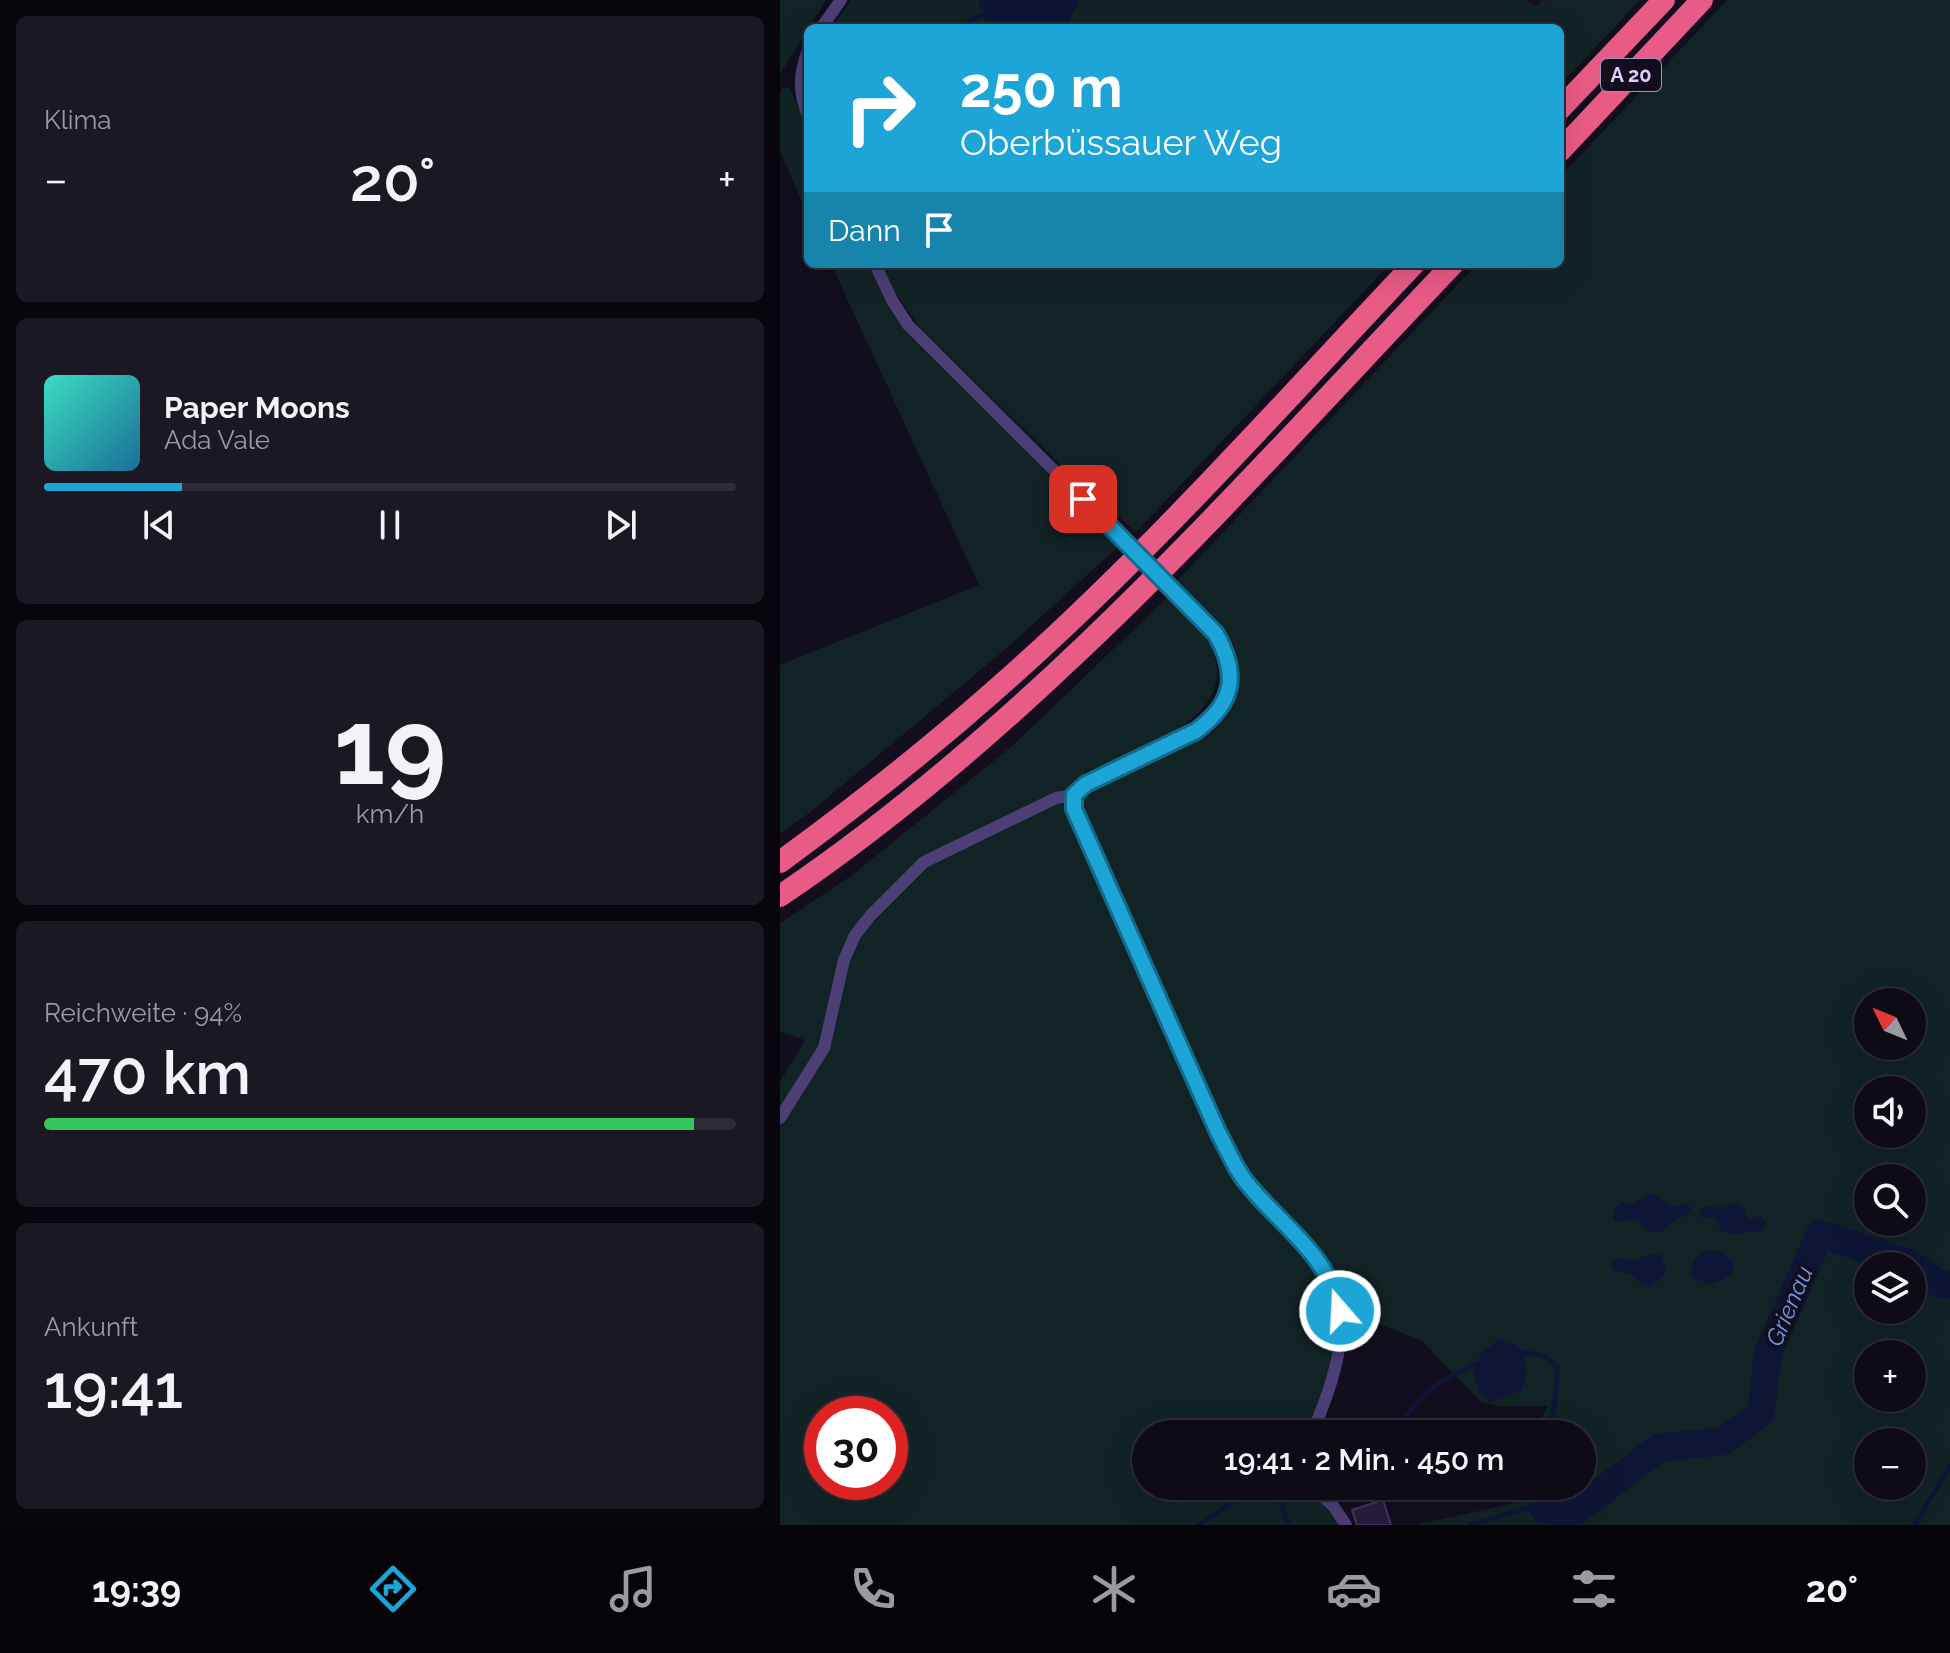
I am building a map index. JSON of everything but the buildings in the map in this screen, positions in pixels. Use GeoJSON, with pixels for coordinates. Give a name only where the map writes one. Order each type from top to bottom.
{"type":"FeatureCollection","features":[{"type":"Feature","properties":{"kind":"highway","name":"A 20"},"geometry":{"type":"LineString","coordinates":[[1564,105],[1664,0]]}},
{"type":"Feature","properties":{"kind":"highway","name":"A 20"},"geometry":{"type":"LineString","coordinates":[[1564,147],[1702,0]]}},
{"type":"Feature","properties":{"kind":"highway"},"geometry":{"type":"LineString","coordinates":[[780,862],[909,764],[995,691],[1080,612],[1410,268]]}},
{"type":"Feature","properties":{"kind":"highway"},"geometry":{"type":"LineString","coordinates":[[780,896],[926,786],[1099,632],[1180,552],[1449,268]]}},
{"type":"Feature","properties":{"kind":"street"},"geometry":{"type":"LineString","coordinates":[[824,24],[841,0]]}},
{"type":"Feature","properties":{"kind":"street"},"geometry":{"type":"LineString","coordinates":[[804,62],[800,75],[800,97],[804,106]]}},
{"type":"Feature","properties":{"kind":"street"},"geometry":{"type":"LineString","coordinates":[[780,1118],[824,1048],[840,971],[855,935],[889,894],[924,862],[943,851],[1056,798],[1074,795],[1086,784],[1196,731],[1221,709],[1231,681],[1227,653],[1216,634],[908,325],[877,268]]}},
{"type":"Feature","properties":{"kind":"street"},"geometry":{"type":"LineString","coordinates":[[1074,795],[1074,809],[1218,1132],[1244,1180],[1320,1260],[1336,1291],[1342,1320],[1341,1345],[1318,1420]]}},
{"type":"Feature","properties":{"kind":"street"},"geometry":{"type":"LineString","coordinates":[[1327,1500],[1346,1525]]}},
{"type":"Feature","properties":{"kind":"shaded area"},"geometry":{"type":"Polygon","coordinates":[[[780,0],[826,0],[811,24],[804,24],[804,35],[780,74],[780,0]]]}},
{"type":"Feature","properties":{"kind":"shaded area"},"geometry":{"type":"Polygon","coordinates":[[[851,0],[978,0],[987,24],[834,24],[851,0]]]}},
{"type":"Feature","properties":{"kind":"shaded area"},"geometry":{"type":"Polygon","coordinates":[[[1079,0],[1526,0],[1535,6],[1544,0],[1640,0],[1564,81],[1564,24],[1068,24],[1079,0]]]}},
{"type":"Feature","properties":{"kind":"shaded area"},"geometry":{"type":"Polygon","coordinates":[[[1727,0],[1950,0],[1950,1525],[1416,1525],[1518,1500],[1596,1500],[1596,1420],[1540,1420],[1548,1406],[1499,1406],[1481,1402],[1421,1340],[1345,1311],[1316,1420],[1132,1420],[1132,1500],[1324,1500],[1346,1525],[780,1525],[780,1082],[805,1040],[780,1032],[780,923],[851,876],[1011,747],[1169,596],[1196,623],[1209,642],[1217,669],[1213,692],[1200,711],[1180,728],[1083,773],[1089,797],[1105,784],[1211,734],[1229,712],[1238,691],[1240,671],[1234,652],[1210,616],[1177,581],[1473,268],[1564,268],[1564,173],[1727,0]]]}},
{"type":"Feature","properties":{"kind":"shaded area"},"geometry":{"type":"Polygon","coordinates":[[[783,88],[790,88],[804,121],[804,207],[780,150],[780,92],[783,88]]]}},
{"type":"Feature","properties":{"kind":"shaded area"},"geometry":{"type":"Polygon","coordinates":[[[833,268],[873,268],[903,328],[913,340],[1121,544],[1008,647],[808,814],[780,833],[780,665],[979,585],[833,268]]]}},
{"type":"Feature","properties":{"kind":"shaded area"},"geometry":{"type":"Polygon","coordinates":[[[884,268],[1386,268],[1136,532],[1106,505],[1100,504],[920,328],[896,294],[884,268]]]}},
{"type":"Feature","properties":{"kind":"water"},"geometry":{"type":"Polygon","coordinates":[[[978,0],[1079,0],[1068,24],[987,24],[978,0]]]}},
{"type":"Feature","properties":{"kind":"water"},"geometry":{"type":"Polygon","coordinates":[[[1651,1193],[1674,1207],[1688,1204],[1692,1212],[1674,1221],[1662,1232],[1647,1231],[1637,1220],[1616,1222],[1613,1218],[1614,1209],[1621,1202],[1633,1204],[1651,1193]]]}},
{"type":"Feature","properties":{"kind":"water"},"geometry":{"type":"Polygon","coordinates":[[[1734,1203],[1744,1208],[1749,1219],[1760,1216],[1767,1222],[1761,1232],[1721,1231],[1715,1216],[1709,1219],[1701,1217],[1699,1212],[1703,1207],[1720,1209],[1734,1203]]]}},
{"type":"Feature","properties":{"kind":"water"},"geometry":{"type":"Polygon","coordinates":[[[1710,1250],[1722,1252],[1734,1263],[1732,1275],[1711,1284],[1692,1278],[1691,1273],[1697,1256],[1710,1250]]]}},
{"type":"Feature","properties":{"kind":"water"},"geometry":{"type":"Polygon","coordinates":[[[1653,1253],[1661,1255],[1667,1269],[1661,1279],[1651,1286],[1643,1285],[1630,1274],[1613,1270],[1611,1260],[1623,1258],[1633,1261],[1653,1253]]]}},
{"type":"Feature","properties":{"kind":"water"},"geometry":{"type":"Polygon","coordinates":[[[1499,1339],[1521,1351],[1526,1373],[1522,1390],[1490,1402],[1478,1390],[1473,1372],[1481,1353],[1499,1339]]]}},
{"type":"Feature","properties":{"kind":"waterway"},"geometry":{"type":"LineString","coordinates":[[963,24],[981,16]]}},
{"type":"Feature","properties":{"kind":"waterway","name":"Grienau"},"geometry":{"type":"LineString","coordinates":[[1544,1509],[1569,1516],[1659,1448],[1723,1441],[1761,1413],[1768,1353],[1820,1234],[1909,1263],[1941,1285],[1950,1285]]}},
{"type":"Feature","properties":{"kind":"waterway","name":"Grienau"},"geometry":{"type":"LineString","coordinates":[[1521,1352],[1542,1355],[1557,1366],[1550,1420]]}},
{"type":"Feature","properties":{"kind":"waterway"},"geometry":{"type":"LineString","coordinates":[[1405,1420],[1429,1391],[1476,1364]]}},
{"type":"Feature","properties":{"kind":"waterway"},"geometry":{"type":"LineString","coordinates":[[1915,1525],[1950,1465]]}},
{"type":"Feature","properties":{"kind":"waterway","name":"Grienau"},"geometry":{"type":"LineString","coordinates":[[1198,1525],[1237,1500]]}},
{"type":"Feature","properties":{"kind":"waterway","name":"Grienau"},"geometry":{"type":"LineString","coordinates":[[1279,1500],[1289,1525]]}},
{"type":"Feature","properties":{"kind":"waterway","name":"Grienau"},"geometry":{"type":"LineString","coordinates":[[1539,1500],[1544,1509]]}},
{"type":"Feature","properties":{"kind":"waterway","name":"Grienau"},"geometry":{"type":"LineString","coordinates":[[1469,1525],[1530,1508],[1544,1509]]}},
{"type":"Feature","properties":{"kind":"route"},"geometry":{"type":"LineString","coordinates":[[1083,499],[1216,634],[1227,653],[1231,681],[1221,709],[1209,722],[1086,784],[1074,795],[1074,809],[1218,1132],[1244,1180],[1320,1260],[1336,1291],[1340,1311]]}}]}
